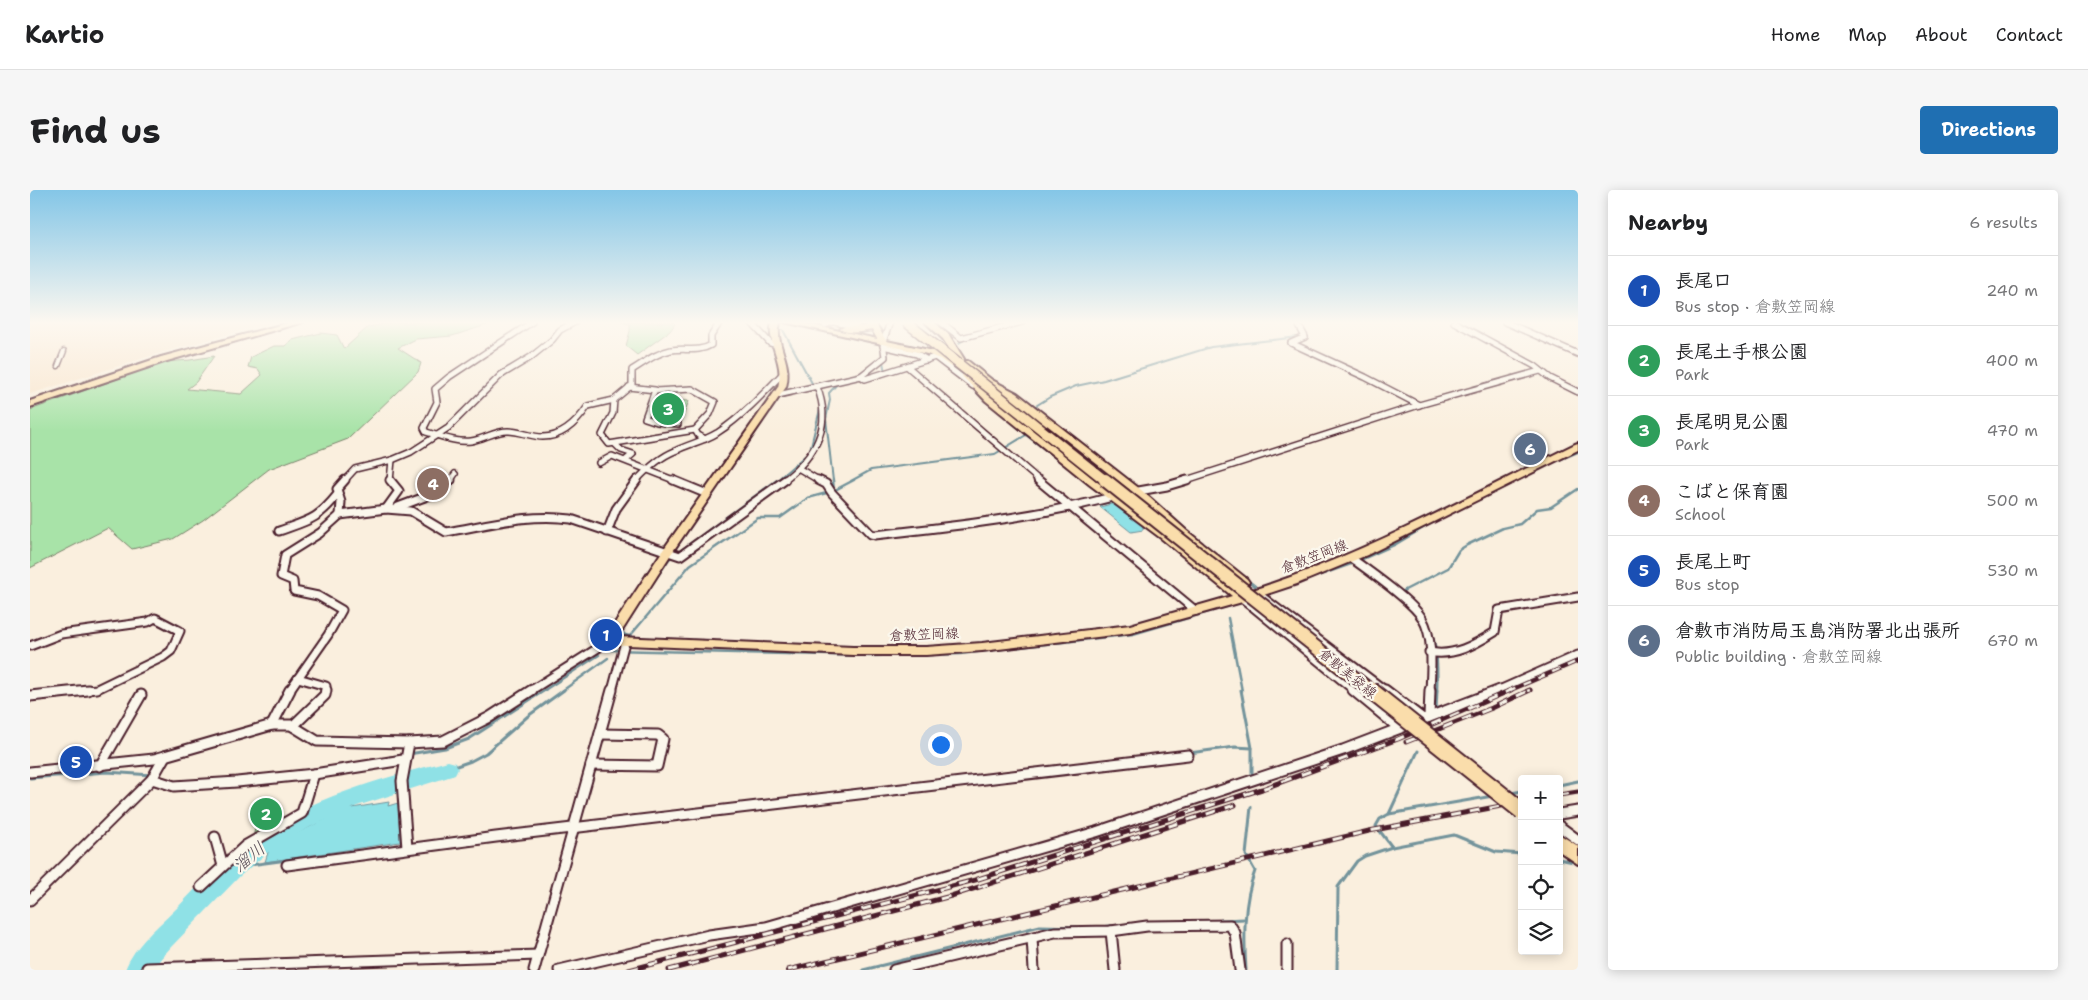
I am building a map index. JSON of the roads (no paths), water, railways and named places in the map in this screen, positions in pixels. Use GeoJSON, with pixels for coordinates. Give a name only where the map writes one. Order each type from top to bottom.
{"type":"FeatureCollection","features":[{"type":"Feature","properties":{"kind":"highway"},"geometry":{"type":"LineString","coordinates":[[952,358],[1174,534]]}},
{"type":"Feature","properties":{"kind":"highway"},"geometry":{"type":"LineString","coordinates":[[989,382],[1116,481],[1174,534]]}},
{"type":"Feature","properties":{"kind":"highway"},"geometry":{"type":"LineString","coordinates":[[978,385],[1100,484],[1174,534]]}},
{"type":"Feature","properties":{"kind":"highway","name":"倉敷美袋線"},"geometry":{"type":"LineString","coordinates":[[1174,534],[1518,809]]}},
{"type":"Feature","properties":{"kind":"highway"},"geometry":{"type":"LineString","coordinates":[[1563,844],[1578,856]]}},
{"type":"Feature","properties":{"kind":"main road"},"geometry":{"type":"LineString","coordinates":[[30,400],[157,358]]}},
{"type":"Feature","properties":{"kind":"main road"},"geometry":{"type":"LineString","coordinates":[[30,404],[167,358]]}},
{"type":"Feature","properties":{"kind":"main road"},"geometry":{"type":"LineString","coordinates":[[608,641],[671,554],[707,494],[778,395],[786,378],[786,369],[782,358]]}},
{"type":"Feature","properties":{"kind":"main road"},"geometry":{"type":"LineString","coordinates":[[941,358],[946,359],[978,385],[989,399],[1108,498],[1166,537],[1242,598]]}},
{"type":"Feature","properties":{"kind":"main road"},"geometry":{"type":"LineString","coordinates":[[960,359],[989,382],[1014,395],[1136,491],[1183,534],[1257,593]]}},
{"type":"Feature","properties":{"kind":"main road","name":"倉敷笠岡線"},"geometry":{"type":"LineString","coordinates":[[608,641],[623,647],[853,651],[953,649],[1130,629],[1242,598],[1355,561],[1578,446]]}},
{"type":"Feature","properties":{"kind":"street"},"geometry":{"type":"LineString","coordinates":[[58,366],[61,358]]}},
{"type":"Feature","properties":{"kind":"street"},"geometry":{"type":"LineString","coordinates":[[479,358],[455,372],[435,389],[437,402],[424,428],[426,432],[460,441],[472,441],[498,432],[510,431],[524,432],[532,437],[552,436],[576,424],[588,406],[614,400],[632,385],[632,370],[649,358]]}},
{"type":"Feature","properties":{"kind":"street"},"geometry":{"type":"LineString","coordinates":[[272,725],[298,678],[328,635],[342,610],[318,596],[294,592],[293,581],[281,576],[285,555],[320,533],[340,515],[342,509],[337,489],[356,469],[392,460],[411,452],[438,435],[448,428],[501,375],[529,358]]}},
{"type":"Feature","properties":{"kind":"street"},"geometry":{"type":"LineString","coordinates":[[862,377],[883,358]]}},
{"type":"Feature","properties":{"kind":"street"},"geometry":{"type":"LineString","coordinates":[[778,395],[908,367],[925,358]]}},
{"type":"Feature","properties":{"kind":"street"},"geometry":{"type":"LineString","coordinates":[[938,358],[989,399]]}},
{"type":"Feature","properties":{"kind":"street"},"geometry":{"type":"LineString","coordinates":[[1325,358],[1366,377],[1419,405]]}},
{"type":"Feature","properties":{"kind":"street"},"geometry":{"type":"LineString","coordinates":[[1521,358],[1535,366],[1550,378],[1578,392]]}},
{"type":"Feature","properties":{"kind":"street"},"geometry":{"type":"LineString","coordinates":[[908,367],[1070,508],[1196,611]]}},
{"type":"Feature","properties":{"kind":"street"},"geometry":{"type":"LineString","coordinates":[[608,532],[612,512],[648,468],[670,452],[705,439],[747,409],[786,369]]}},
{"type":"Feature","properties":{"kind":"street"},"geometry":{"type":"LineString","coordinates":[[789,467],[820,479],[871,534],[984,523],[1070,508],[1136,491],[1167,486],[1419,405],[1540,371]]}},
{"type":"Feature","properties":{"kind":"street"},"geometry":{"type":"LineString","coordinates":[[395,507],[411,510],[446,532],[478,527],[493,522],[553,516],[571,519],[680,556],[797,469],[812,454],[817,446],[816,433],[824,406],[822,396],[814,387]]}},
{"type":"Feature","properties":{"kind":"street"},"geometry":{"type":"LineString","coordinates":[[614,400],[613,413],[602,435],[609,444],[648,436],[666,436],[695,430],[710,414],[715,402],[692,389],[655,392],[654,389],[629,388]]}},
{"type":"Feature","properties":{"kind":"street"},"geometry":{"type":"LineString","coordinates":[[655,392],[645,418],[657,422],[678,424]]}},
{"type":"Feature","properties":{"kind":"street"},"geometry":{"type":"LineString","coordinates":[[695,430],[705,439]]}},
{"type":"Feature","properties":{"kind":"street"},"geometry":{"type":"LineString","coordinates":[[616,444],[621,450],[633,454],[626,460]]}},
{"type":"Feature","properties":{"kind":"street"},"geometry":{"type":"LineString","coordinates":[[599,463],[612,456],[626,460],[707,494]]}},
{"type":"Feature","properties":{"kind":"street"},"geometry":{"type":"LineString","coordinates":[[386,509],[399,491],[390,484],[388,477],[392,460]]}},
{"type":"Feature","properties":{"kind":"street"},"geometry":{"type":"LineString","coordinates":[[340,515],[386,509],[407,504],[442,488],[451,481],[455,474]]}},
{"type":"Feature","properties":{"kind":"street"},"geometry":{"type":"LineString","coordinates":[[279,531],[311,520],[323,512],[338,494]]}},
{"type":"Feature","properties":{"kind":"street"},"geometry":{"type":"LineString","coordinates":[[1355,561],[1382,579],[1421,617],[1433,653],[1431,687],[1426,718]]}},
{"type":"Feature","properties":{"kind":"street"},"geometry":{"type":"LineString","coordinates":[[1257,593],[1426,718]]}},
{"type":"Feature","properties":{"kind":"street"},"geometry":{"type":"LineString","coordinates":[[1433,653],[1475,645],[1495,632],[1499,610],[1578,597]]}},
{"type":"Feature","properties":{"kind":"street"},"geometry":{"type":"LineString","coordinates":[[1242,598],[1399,728]]}},
{"type":"Feature","properties":{"kind":"street"},"geometry":{"type":"LineString","coordinates":[[30,646],[61,634],[148,622],[155,618],[180,631],[172,652],[96,689],[30,696]]}},
{"type":"Feature","properties":{"kind":"street"},"geometry":{"type":"LineString","coordinates":[[30,772],[100,766],[165,756],[272,725],[292,726],[300,729],[317,741],[408,746],[442,741],[490,717],[608,641]]}},
{"type":"Feature","properties":{"kind":"street"},"geometry":{"type":"LineString","coordinates":[[534,970],[576,825],[623,647]]}},
{"type":"Feature","properties":{"kind":"street"},"geometry":{"type":"LineString","coordinates":[[559,970],[709,935],[766,927],[976,868],[1197,800],[1343,750],[1482,698],[1578,655]]}},
{"type":"Feature","properties":{"kind":"street"},"geometry":{"type":"LineString","coordinates":[[292,726],[325,695],[326,686],[298,678]]}},
{"type":"Feature","properties":{"kind":"street"},"geometry":{"type":"LineString","coordinates":[[100,766],[141,695]]}},
{"type":"Feature","properties":{"kind":"street"},"geometry":{"type":"LineString","coordinates":[[591,765],[657,766],[662,739],[658,735],[600,734]]}},
{"type":"Feature","properties":{"kind":"street"},"geometry":{"type":"LineString","coordinates":[[407,848],[402,784],[403,760],[408,746]]}},
{"type":"Feature","properties":{"kind":"street"},"geometry":{"type":"LineString","coordinates":[[288,865],[576,825],[1188,755]]}},
{"type":"Feature","properties":{"kind":"street"},"geometry":{"type":"LineString","coordinates":[[30,900],[152,779],[165,756]]}},
{"type":"Feature","properties":{"kind":"street"},"geometry":{"type":"LineString","coordinates":[[152,779],[174,786],[237,782],[314,774],[403,760]]}},
{"type":"Feature","properties":{"kind":"street"},"geometry":{"type":"LineString","coordinates":[[200,887],[245,846],[302,812],[314,774]]}},
{"type":"Feature","properties":{"kind":"street"},"geometry":{"type":"LineString","coordinates":[[1563,813],[1578,811]]}},
{"type":"Feature","properties":{"kind":"street"},"geometry":{"type":"LineString","coordinates":[[1563,829],[1578,840]]}},
{"type":"Feature","properties":{"kind":"street"},"geometry":{"type":"LineString","coordinates":[[215,837],[223,866]]}},
{"type":"Feature","properties":{"kind":"street"},"geometry":{"type":"LineString","coordinates":[[894,970],[1055,932],[1111,931],[1146,926],[1230,925],[1236,932],[1240,970]]}},
{"type":"Feature","properties":{"kind":"street"},"geometry":{"type":"LineString","coordinates":[[1111,931],[1116,970]]}},
{"type":"Feature","properties":{"kind":"street"},"geometry":{"type":"LineString","coordinates":[[1032,938],[1034,970]]}},
{"type":"Feature","properties":{"kind":"street"},"geometry":{"type":"LineString","coordinates":[[1287,944],[1287,970]]}},
{"type":"Feature","properties":{"kind":"street"},"geometry":{"type":"LineString","coordinates":[[147,968],[538,955]]}},
{"type":"Feature","properties":{"kind":"water"},"geometry":{"type":"Polygon","coordinates":[[[1115,503],[1143,523],[1143,530],[1131,532],[1100,507],[1115,503]]]}},
{"type":"Feature","properties":{"kind":"water"},"geometry":{"type":"Polygon","coordinates":[[[389,802],[388,806],[398,803],[400,842],[265,862],[270,846],[346,809],[389,802]]]}},
{"type":"Feature","properties":{"kind":"waterway"},"geometry":{"type":"LineString","coordinates":[[798,358],[813,385]]}},
{"type":"Feature","properties":{"kind":"waterway"},"geometry":{"type":"LineString","coordinates":[[885,372],[883,362],[888,358]]}},
{"type":"Feature","properties":{"kind":"waterway"},"geometry":{"type":"LineString","coordinates":[[1034,407],[1050,397],[1076,386],[1104,380],[1174,358]]}},
{"type":"Feature","properties":{"kind":"waterway"},"geometry":{"type":"LineString","coordinates":[[833,481],[826,419],[830,400],[829,393],[838,383]]}},
{"type":"Feature","properties":{"kind":"waterway"},"geometry":{"type":"LineString","coordinates":[[970,386],[981,395]]}},
{"type":"Feature","properties":{"kind":"waterway"},"geometry":{"type":"LineString","coordinates":[[810,450],[820,409]]}},
{"type":"Feature","properties":{"kind":"waterway"},"geometry":{"type":"LineString","coordinates":[[1026,432],[1028,434],[1026,435]]}},
{"type":"Feature","properties":{"kind":"waterway"},"geometry":{"type":"LineString","coordinates":[[851,481],[871,470],[995,454],[1026,435]]}},
{"type":"Feature","properties":{"kind":"waterway"},"geometry":{"type":"LineString","coordinates":[[1026,435],[1085,481]]}},
{"type":"Feature","properties":{"kind":"waterway"},"geometry":{"type":"LineString","coordinates":[[1550,464],[1578,452]]}},
{"type":"Feature","properties":{"kind":"waterway"},"geometry":{"type":"LineString","coordinates":[[776,481],[807,454]]}},
{"type":"Feature","properties":{"kind":"waterway"},"geometry":{"type":"LineString","coordinates":[[646,593],[669,559],[777,480]]}},
{"type":"Feature","properties":{"kind":"waterway"},"geometry":{"type":"LineString","coordinates":[[621,631],[625,635],[630,636],[690,565],[758,518],[780,518],[808,498],[834,491],[833,480]]}},
{"type":"Feature","properties":{"kind":"waterway"},"geometry":{"type":"LineString","coordinates":[[835,490],[854,480]]}},
{"type":"Feature","properties":{"kind":"waterway"},"geometry":{"type":"LineString","coordinates":[[1083,480],[1116,505]]}},
{"type":"Feature","properties":{"kind":"waterway"},"geometry":{"type":"LineString","coordinates":[[1264,595],[1351,564],[1396,544],[1435,521],[1511,483]]}},
{"type":"Feature","properties":{"kind":"waterway"},"geometry":{"type":"LineString","coordinates":[[1401,592],[1448,568],[1459,550],[1467,545],[1503,528],[1520,524],[1537,509],[1551,507],[1578,489]]}},
{"type":"Feature","properties":{"kind":"waterway"},"geometry":{"type":"LineString","coordinates":[[1148,496],[1157,505]]}},
{"type":"Feature","properties":{"kind":"waterway"},"geometry":{"type":"LineString","coordinates":[[1080,508],[1112,502]]}},
{"type":"Feature","properties":{"kind":"waterway"},"geometry":{"type":"LineString","coordinates":[[1016,520],[1064,512]]}},
{"type":"Feature","properties":{"kind":"waterway"},"geometry":{"type":"LineString","coordinates":[[1246,579],[1255,586]]}},
{"type":"Feature","properties":{"kind":"waterway"},"geometry":{"type":"LineString","coordinates":[[610,650],[872,656],[960,654],[1133,634],[1243,602]]}},
{"type":"Feature","properties":{"kind":"waterway"},"geometry":{"type":"LineString","coordinates":[[1421,612],[1427,621],[1434,640],[1437,660],[1437,690]]}},
{"type":"Feature","properties":{"kind":"waterway"},"geometry":{"type":"LineString","coordinates":[[1228,618],[1242,691]]}},
{"type":"Feature","properties":{"kind":"waterway"},"geometry":{"type":"LineString","coordinates":[[543,691],[599,655]]}},
{"type":"Feature","properties":{"kind":"waterway"},"geometry":{"type":"LineString","coordinates":[[562,691],[608,658]]}},
{"type":"Feature","properties":{"kind":"waterway"},"geometry":{"type":"LineString","coordinates":[[409,754],[445,748],[469,739],[545,690]]}},
{"type":"Feature","properties":{"kind":"waterway"},"geometry":{"type":"LineString","coordinates":[[448,769],[471,761],[486,753],[528,716],[564,690]]}},
{"type":"Feature","properties":{"kind":"waterway"},"geometry":{"type":"LineString","coordinates":[[1241,690],[1252,748]]}},
{"type":"Feature","properties":{"kind":"waterway"},"geometry":{"type":"LineString","coordinates":[[1436,711],[1437,690]]}},
{"type":"Feature","properties":{"kind":"waterway"},"geometry":{"type":"LineString","coordinates":[[1189,753],[1235,747],[1252,748]]}},
{"type":"Feature","properties":{"kind":"waterway"},"geometry":{"type":"LineString","coordinates":[[1252,748],[1252,776]]}},
{"type":"Feature","properties":{"kind":"waterway"},"geometry":{"type":"LineString","coordinates":[[1389,814],[1418,751]]}},
{"type":"Feature","properties":{"kind":"waterway"},"geometry":{"type":"LineString","coordinates":[[390,757],[404,755]]}},
{"type":"Feature","properties":{"kind":"waterway","name":"溜川"},"geometry":{"type":"LineString","coordinates":[[137,970],[155,946],[232,869],[249,853],[280,832],[350,799],[448,769]]}},
{"type":"Feature","properties":{"kind":"waterway"},"geometry":{"type":"LineString","coordinates":[[30,778],[107,772],[152,775]]}},
{"type":"Feature","properties":{"kind":"waterway"},"geometry":{"type":"LineString","coordinates":[[1563,784],[1578,781]]}},
{"type":"Feature","properties":{"kind":"waterway"},"geometry":{"type":"LineString","coordinates":[[1511,793],[1518,792]]}},
{"type":"Feature","properties":{"kind":"waterway"},"geometry":{"type":"LineString","coordinates":[[1389,814],[1493,796]]}},
{"type":"Feature","properties":{"kind":"waterway"},"geometry":{"type":"LineString","coordinates":[[1246,970],[1246,908],[1255,871],[1246,855],[1251,807]]}},
{"type":"Feature","properties":{"kind":"waterway"},"geometry":{"type":"LineString","coordinates":[[1389,814],[1380,819],[1376,826],[1392,847]]}},
{"type":"Feature","properties":{"kind":"waterway"},"geometry":{"type":"LineString","coordinates":[[1392,847],[1454,835],[1496,852],[1518,854]]}},
{"type":"Feature","properties":{"kind":"waterway"},"geometry":{"type":"LineString","coordinates":[[1337,970],[1338,887],[1357,861],[1365,856],[1392,847]]}},
{"type":"Feature","properties":{"kind":"waterway"},"geometry":{"type":"LineString","coordinates":[[234,867],[340,853]]}},
{"type":"Feature","properties":{"kind":"waterway"},"geometry":{"type":"LineString","coordinates":[[1563,860],[1578,863]]}},
{"type":"Feature","properties":{"kind":"waterway"},"geometry":{"type":"LineString","coordinates":[[1221,920],[1245,919]]}},
{"type":"Feature","properties":{"kind":"waterway"},"geometry":{"type":"LineString","coordinates":[[1099,927],[1121,925]]}},
{"type":"Feature","properties":{"kind":"waterway"},"geometry":{"type":"LineString","coordinates":[[863,970],[1040,926],[1081,927]]}},
{"type":"Feature","properties":{"kind":"railway"},"geometry":{"type":"LineString","coordinates":[[1508,691],[1578,661]]}},
{"type":"Feature","properties":{"kind":"railway"},"geometry":{"type":"LineString","coordinates":[[629,970],[975,880],[1262,789],[1398,739],[1511,690]]}},
{"type":"Feature","properties":{"kind":"railway"},"geometry":{"type":"LineString","coordinates":[[1406,742],[1492,708],[1530,690],[1527,691]]}},
{"type":"Feature","properties":{"kind":"railway"},"geometry":{"type":"LineString","coordinates":[[1563,794],[1578,792]]}},
{"type":"Feature","properties":{"kind":"railway"},"geometry":{"type":"LineString","coordinates":[[788,970],[1369,831],[1518,803]]}},
{"type":"Feature","properties":{"kind":"railway"},"geometry":{"type":"LineString","coordinates":[[669,970],[951,896],[1235,805]]}},
{"type":"Feature","properties":{"kind":"place","name":"長尾明見公園"},"geometry":{"type":"Point","coordinates":[668,409]}},
{"type":"Feature","properties":{"kind":"place","name":"倉敷市消防局玉島消防署北出張所"},"geometry":{"type":"Point","coordinates":[1530,449]}},
{"type":"Feature","properties":{"kind":"place","name":"こばと保育園"},"geometry":{"type":"Point","coordinates":[433,484]}},
{"type":"Feature","properties":{"kind":"place","name":"長尾口"},"geometry":{"type":"Point","coordinates":[606,635]}},
{"type":"Feature","properties":{"kind":"place","name":"長尾上町"},"geometry":{"type":"Point","coordinates":[76,762]}},
{"type":"Feature","properties":{"kind":"place","name":"長尾土手根公園"},"geometry":{"type":"Point","coordinates":[266,814]}}]}
